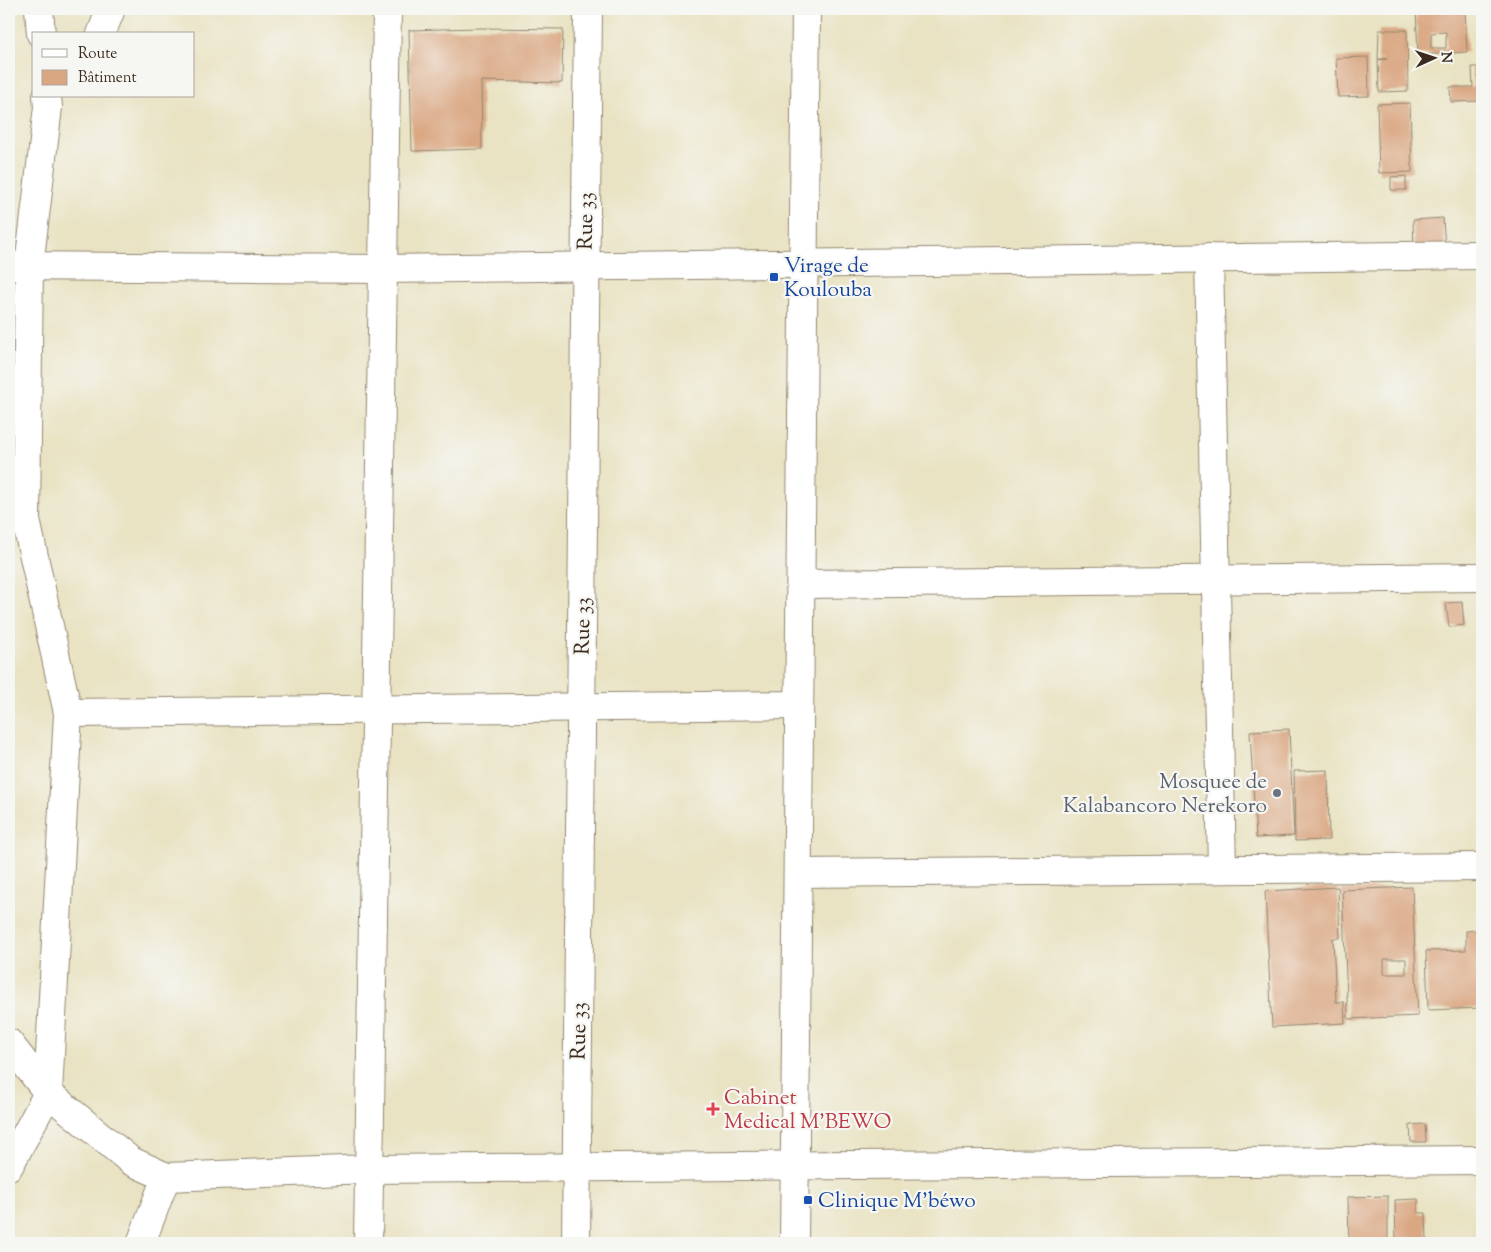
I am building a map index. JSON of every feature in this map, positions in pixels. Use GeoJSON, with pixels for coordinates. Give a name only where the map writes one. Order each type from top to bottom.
{"type":"FeatureCollection","features":[{"type":"Feature","properties":{"kind":"street"},"geometry":{"type":"LineString","coordinates":[[39,9],[41,32]]}},
{"type":"Feature","properties":{"kind":"street"},"geometry":{"type":"LineString","coordinates":[[102,32],[112,9]]}},
{"type":"Feature","properties":{"kind":"street"},"geometry":{"type":"LineString","coordinates":[[368,1243],[387,9]]}},
{"type":"Feature","properties":{"kind":"street","name":"Rue 33"},"geometry":{"type":"LineString","coordinates":[[576,1243],[588,9]]}},
{"type":"Feature","properties":{"kind":"street"},"geometry":{"type":"LineString","coordinates":[[794,1243],[806,9]]}},
{"type":"Feature","properties":{"kind":"street"},"geometry":{"type":"LineString","coordinates":[[9,1166],[48,1093],[68,713],[26,520],[19,266],[51,100]]}},
{"type":"Feature","properties":{"kind":"street"},"geometry":{"type":"LineString","coordinates":[[19,266],[383,269],[1482,255]]}},
{"type":"Feature","properties":{"kind":"street"},"geometry":{"type":"LineString","coordinates":[[1209,258],[1214,579],[1222,869]]}},
{"type":"Feature","properties":{"kind":"street"},"geometry":{"type":"LineString","coordinates":[[801,584],[1482,577]]}},
{"type":"Feature","properties":{"kind":"street"},"geometry":{"type":"LineString","coordinates":[[68,713],[800,705]]}},
{"type":"Feature","properties":{"kind":"street"},"geometry":{"type":"LineString","coordinates":[[798,873],[1482,867]]}},
{"type":"Feature","properties":{"kind":"street"},"geometry":{"type":"LineString","coordinates":[[9,1043],[48,1093],[131,1161],[166,1177],[369,1169],[1482,1160]]}},
{"type":"Feature","properties":{"kind":"street"},"geometry":{"type":"LineString","coordinates":[[141,1243],[166,1177]]}},
{"type":"Feature","properties":{"kind":"building"},"geometry":{"type":"Polygon","coordinates":[[[1416,9],[1465,9],[1467,52],[1418,55],[1416,9]],[[1446,32],[1431,33],[1431,48],[1446,48],[1446,32]]]}},
{"type":"Feature","properties":{"kind":"building"},"geometry":{"type":"Polygon","coordinates":[[[479,28],[563,29],[562,83],[481,81],[482,149],[412,151],[409,30],[479,28]]]}},
{"type":"Feature","properties":{"kind":"building"},"geometry":{"type":"Polygon","coordinates":[[[1379,30],[1407,30],[1408,91],[1379,92],[1378,60],[1387,59],[1378,59],[1379,30]]]}},
{"type":"Feature","properties":{"kind":"building"},"geometry":{"type":"Polygon","coordinates":[[[1368,57],[1369,96],[1338,97],[1336,58],[1368,57]]]}},
{"type":"Feature","properties":{"kind":"building"},"geometry":{"type":"Polygon","coordinates":[[[1472,67],[1482,67],[1482,101],[1451,102],[1450,87],[1473,87],[1472,67]]]}},
{"type":"Feature","properties":{"kind":"building"},"geometry":{"type":"Polygon","coordinates":[[[1410,103],[1412,172],[1379,173],[1377,104],[1410,103]]]}},
{"type":"Feature","properties":{"kind":"building"},"geometry":{"type":"Polygon","coordinates":[[[1406,176],[1406,190],[1391,190],[1391,177],[1406,176]]]}},
{"type":"Feature","properties":{"kind":"building"},"geometry":{"type":"Polygon","coordinates":[[[1443,218],[1445,249],[1414,251],[1413,220],[1443,218]]]}},
{"type":"Feature","properties":{"kind":"building"},"geometry":{"type":"Polygon","coordinates":[[[1462,602],[1464,625],[1449,627],[1446,603],[1462,602]]]}},
{"type":"Feature","properties":{"kind":"building"},"geometry":{"type":"Polygon","coordinates":[[[1289,729],[1294,836],[1256,838],[1250,731],[1289,729]]]}},
{"type":"Feature","properties":{"kind":"building"},"geometry":{"type":"Polygon","coordinates":[[[1328,770],[1329,840],[1295,841],[1294,771],[1328,770]]]}},
{"type":"Feature","properties":{"kind":"building"},"geometry":{"type":"Polygon","coordinates":[[[1338,887],[1340,938],[1333,938],[1336,1002],[1344,1002],[1345,1023],[1272,1027],[1265,891],[1338,887]]]}},
{"type":"Feature","properties":{"kind":"building"},"geometry":{"type":"Polygon","coordinates":[[[1412,887],[1418,1016],[1348,1019],[1342,890],[1412,887]],[[1384,959],[1384,974],[1406,974],[1406,959],[1384,959]]]}},
{"type":"Feature","properties":{"kind":"building"},"geometry":{"type":"Polygon","coordinates":[[[1481,930],[1482,1008],[1428,1010],[1426,951],[1466,950],[1466,931],[1481,930]]]}},
{"type":"Feature","properties":{"kind":"building"},"geometry":{"type":"Polygon","coordinates":[[[1425,1124],[1426,1142],[1411,1142],[1410,1125],[1425,1124]]]}},
{"type":"Feature","properties":{"kind":"building"},"geometry":{"type":"Polygon","coordinates":[[[1388,1196],[1388,1243],[1349,1243],[1348,1197],[1388,1196]]]}},
{"type":"Feature","properties":{"kind":"building"},"geometry":{"type":"Polygon","coordinates":[[[1418,1199],[1418,1213],[1426,1213],[1427,1243],[1396,1243],[1395,1200],[1418,1199]]]}},
{"type":"Feature","properties":{"kind":"place","name":"Virage de Koulouba"},"geometry":{"type":"Point","coordinates":[774,277]}},
{"type":"Feature","properties":{"kind":"place","name":"Mosquee de Kalabancoro Nerekoro"},"geometry":{"type":"Point","coordinates":[1277,793]}},
{"type":"Feature","properties":{"kind":"place","name":"Cabinet Medical M'BEWO"},"geometry":{"type":"Point","coordinates":[713,1109]}},
{"type":"Feature","properties":{"kind":"place","name":"Clinique M'béwo"},"geometry":{"type":"Point","coordinates":[808,1200]}}]}
